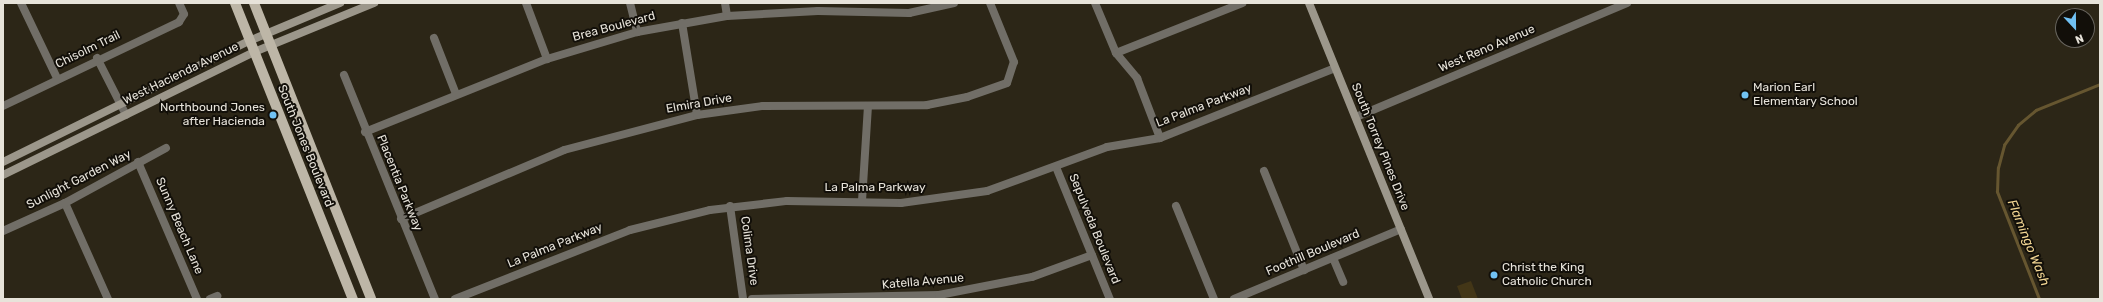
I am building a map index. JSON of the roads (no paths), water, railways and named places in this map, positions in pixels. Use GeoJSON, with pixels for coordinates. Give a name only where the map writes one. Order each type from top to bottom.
{"type":"FeatureCollection","features":[{"type":"Feature","properties":{"kind":"main road","name":"South Jones Boulevard"},"geometry":{"type":"LineString","coordinates":[[235,3],[353,299]]}},
{"type":"Feature","properties":{"kind":"main road","name":"South Jones Boulevard"},"geometry":{"type":"LineString","coordinates":[[254,3],[270,47],[371,299]]}},
{"type":"Feature","properties":{"kind":"main road","name":"West Hacienda Avenue"},"geometry":{"type":"LineString","coordinates":[[3,162],[249,41],[340,3]]}},
{"type":"Feature","properties":{"kind":"main road","name":"West Hacienda Avenue"},"geometry":{"type":"LineString","coordinates":[[3,176],[254,52],[270,47],[374,3]]}},
{"type":"Feature","properties":{"kind":"main road","name":"South Torrey Pines Drive"},"geometry":{"type":"LineString","coordinates":[[1310,3],[1429,299]]}},
{"type":"Feature","properties":{"kind":"main road"},"geometry":{"type":"LineString","coordinates":[[336,258],[352,252]]}},
{"type":"Feature","properties":{"kind":"street","name":"Chisolm Trail"},"geometry":{"type":"LineString","coordinates":[[3,106],[97,58],[184,18],[179,3]]}},
{"type":"Feature","properties":{"kind":"street"},"geometry":{"type":"LineString","coordinates":[[526,3],[546,59]]}},
{"type":"Feature","properties":{"kind":"street"},"geometry":{"type":"LineString","coordinates":[[630,3],[637,32]]}},
{"type":"Feature","properties":{"kind":"street"},"geometry":{"type":"LineString","coordinates":[[725,3],[727,16]]}},
{"type":"Feature","properties":{"kind":"street","name":"Brea Boulevard"},"geometry":{"type":"LineString","coordinates":[[365,132],[456,94],[546,59],[637,32],[727,16],[818,11],[909,13],[954,3]]}},
{"type":"Feature","properties":{"kind":"street","name":"Elmira Drive"},"geometry":{"type":"LineString","coordinates":[[400,219],[564,150],[697,115],[763,106],[927,105],[967,97],[1007,84],[1012,76],[1014,62],[990,3]]}},
{"type":"Feature","properties":{"kind":"street"},"geometry":{"type":"LineString","coordinates":[[1095,3],[1116,53],[1137,78],[1160,138]]}},
{"type":"Feature","properties":{"kind":"street"},"geometry":{"type":"LineString","coordinates":[[1116,53],[1242,3]]}},
{"type":"Feature","properties":{"kind":"street","name":"West Reno Avenue"},"geometry":{"type":"LineString","coordinates":[[1356,117],[1627,3]]}},
{"type":"Feature","properties":{"kind":"street"},"geometry":{"type":"LineString","coordinates":[[24,4],[57,78]]}},
{"type":"Feature","properties":{"kind":"street"},"geometry":{"type":"LineString","coordinates":[[682,23],[697,115]]}},
{"type":"Feature","properties":{"kind":"street"},"geometry":{"type":"LineString","coordinates":[[434,38],[456,94]]}},
{"type":"Feature","properties":{"kind":"street"},"geometry":{"type":"LineString","coordinates":[[97,58],[126,115]]}},
{"type":"Feature","properties":{"kind":"street","name":"La Palma Parkway"},"geometry":{"type":"LineString","coordinates":[[455,299],[630,230],[730,206],[787,201],[862,201],[901,203],[965,196],[1056,167],[1107,147],[1160,138],[1336,68]]}},
{"type":"Feature","properties":{"kind":"street","name":"Placentia Parkway"},"geometry":{"type":"LineString","coordinates":[[344,76],[400,219],[435,299]]}},
{"type":"Feature","properties":{"kind":"street"},"geometry":{"type":"LineString","coordinates":[[862,201],[868,106]]}},
{"type":"Feature","properties":{"kind":"street","name":"Sunlight Garden Way"},"geometry":{"type":"LineString","coordinates":[[3,231],[65,203],[166,148]]}},
{"type":"Feature","properties":{"kind":"street","name":"Sunny Beach Lane"},"geometry":{"type":"LineString","coordinates":[[138,162],[197,299]]}},
{"type":"Feature","properties":{"kind":"street","name":"Sepulveda Boulevard"},"geometry":{"type":"LineString","coordinates":[[1056,167],[1110,299]]}},
{"type":"Feature","properties":{"kind":"street"},"geometry":{"type":"LineString","coordinates":[[1264,171],[1304,270]]}},
{"type":"Feature","properties":{"kind":"street"},"geometry":{"type":"LineString","coordinates":[[65,203],[108,299]]}},
{"type":"Feature","properties":{"kind":"street","name":"Colima Drive"},"geometry":{"type":"LineString","coordinates":[[730,206],[743,299]]}},
{"type":"Feature","properties":{"kind":"street"},"geometry":{"type":"LineString","coordinates":[[1176,206],[1214,299]]}},
{"type":"Feature","properties":{"kind":"street","name":"Foothill Boulevard"},"geometry":{"type":"LineString","coordinates":[[1234,299],[1401,229]]}},
{"type":"Feature","properties":{"kind":"street","name":"Katella Avenue"},"geometry":{"type":"LineString","coordinates":[[752,299],[939,295],[986,288],[1032,277],[1092,255]]}},
{"type":"Feature","properties":{"kind":"street"},"geometry":{"type":"LineString","coordinates":[[1333,258],[1343,282]]}},
{"type":"Feature","properties":{"kind":"waterway","name":"Flamingo Wash"},"geometry":{"type":"LineString","coordinates":[[2039,299],[1997,192],[1998,168],[2004,145],[2018,125],[2036,110],[2100,84]]}},
{"type":"Feature","properties":{"kind":"place","name":"Marion Earl Elementary School"},"geometry":{"type":"Point","coordinates":[1745,95]}},
{"type":"Feature","properties":{"kind":"place","name":"Northbound Jones after Hacienda"},"geometry":{"type":"Point","coordinates":[273,115]}},
{"type":"Feature","properties":{"kind":"place","name":"Christ the King Catholic Church"},"geometry":{"type":"Point","coordinates":[1494,275]}}]}
